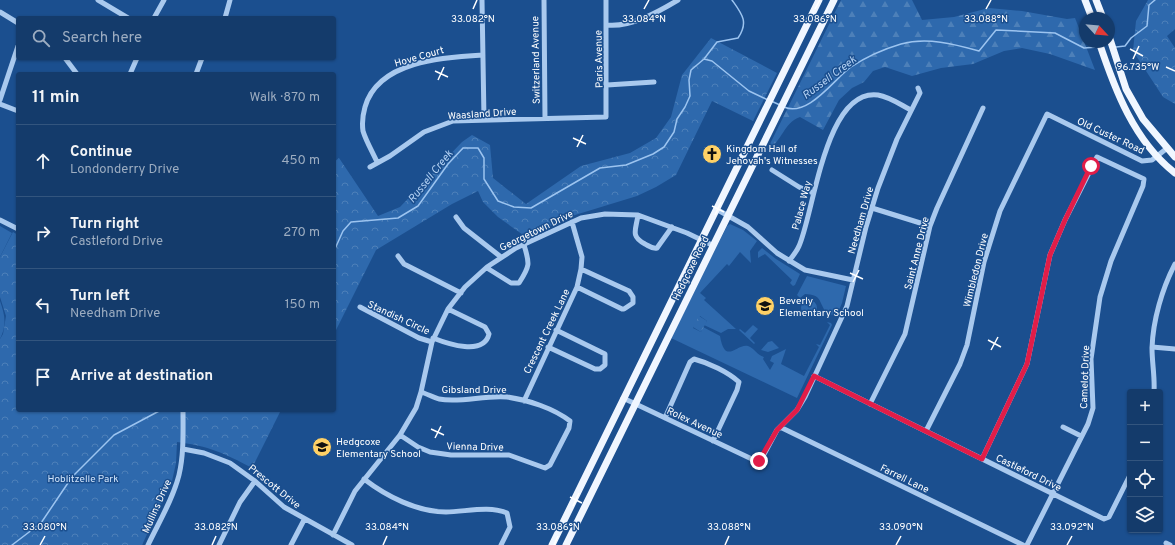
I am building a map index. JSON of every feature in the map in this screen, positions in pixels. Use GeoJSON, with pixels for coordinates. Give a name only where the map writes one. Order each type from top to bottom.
{"type":"FeatureCollection","features":[{"type":"Feature","properties":{"kind":"main road","name":"Hedgcoxe Road"},"geometry":{"type":"LineString","coordinates":[[552,545],[819,0]]}},
{"type":"Feature","properties":{"kind":"main road","name":"Hedgcoxe Road"},"geometry":{"type":"LineString","coordinates":[[566,545],[712,245],[834,0]]}},
{"type":"Feature","properties":{"kind":"main road"},"geometry":{"type":"LineString","coordinates":[[1085,0],[1090,12]]}},
{"type":"Feature","properties":{"kind":"main road"},"geometry":{"type":"LineString","coordinates":[[1096,0],[1101,12]]}},
{"type":"Feature","properties":{"kind":"main road"},"geometry":{"type":"LineString","coordinates":[[807,25],[818,31]]}},
{"type":"Feature","properties":{"kind":"main road"},"geometry":{"type":"LineString","coordinates":[[1102,48],[1118,94],[1134,126],[1158,156],[1175,173]]}},
{"type":"Feature","properties":{"kind":"main road"},"geometry":{"type":"LineString","coordinates":[[1113,48],[1126,89],[1143,119],[1166,149],[1175,158]]}},
{"type":"Feature","properties":{"kind":"main road"},"geometry":{"type":"LineString","coordinates":[[1118,94],[1126,89]]}},
{"type":"Feature","properties":{"kind":"street"},"geometry":{"type":"LineString","coordinates":[[98,0],[125,16]]}},
{"type":"Feature","properties":{"kind":"street"},"geometry":{"type":"LineString","coordinates":[[155,16],[164,0]]}},
{"type":"Feature","properties":{"kind":"street"},"geometry":{"type":"LineString","coordinates":[[226,16],[230,0]]}},
{"type":"Feature","properties":{"kind":"street"},"geometry":{"type":"LineString","coordinates":[[482,0],[484,120]]}},
{"type":"Feature","properties":{"kind":"street","name":"Switzerland Avenue"},"geometry":{"type":"LineString","coordinates":[[544,0],[545,119]]}},
{"type":"Feature","properties":{"kind":"street","name":"Paris Avenue"},"geometry":{"type":"LineString","coordinates":[[606,0],[606,116]]}},
{"type":"Feature","properties":{"kind":"street"},"geometry":{"type":"LineString","coordinates":[[606,25],[612,26],[642,18],[656,13],[678,0]]}},
{"type":"Feature","properties":{"kind":"street"},"geometry":{"type":"LineString","coordinates":[[0,12],[16,22]]}},
{"type":"Feature","properties":{"kind":"street"},"geometry":{"type":"LineString","coordinates":[[0,100],[16,52]]}},
{"type":"Feature","properties":{"kind":"street","name":"Hove Court"},"geometry":{"type":"LineString","coordinates":[[377,162],[363,132],[363,120],[367,100],[372,89],[392,73],[429,61],[450,56],[483,55]]}},
{"type":"Feature","properties":{"kind":"street"},"geometry":{"type":"LineString","coordinates":[[66,60],[76,72]]}},
{"type":"Feature","properties":{"kind":"street"},"geometry":{"type":"LineString","coordinates":[[131,72],[136,60]]}},
{"type":"Feature","properties":{"kind":"street"},"geometry":{"type":"LineString","coordinates":[[197,72],[201,60]]}},
{"type":"Feature","properties":{"kind":"street"},"geometry":{"type":"LineString","coordinates":[[607,85],[654,82]]}},
{"type":"Feature","properties":{"kind":"street","name":"Needham Drive"},"geometry":{"type":"LineString","coordinates":[[759,461],[780,428],[797,410],[848,306],[853,280],[872,208],[897,139],[920,93],[918,88]]}},
{"type":"Feature","properties":{"kind":"street","name":"Palace Way"},"geometry":{"type":"LineString","coordinates":[[789,261],[800,245],[813,193],[837,125],[850,104],[866,97],[877,95],[912,110]]}},
{"type":"Feature","properties":{"kind":"street"},"geometry":{"type":"LineString","coordinates":[[0,104],[16,110]]}},
{"type":"Feature","properties":{"kind":"street","name":"Saint Anne Drive"},"geometry":{"type":"LineString","coordinates":[[870,404],[905,334],[930,226],[947,184],[983,108]]}},
{"type":"Feature","properties":{"kind":"street","name":"Old Custer Road"},"geometry":{"type":"LineString","coordinates":[[1047,114],[1142,161],[1152,160],[1166,149]]}},
{"type":"Feature","properties":{"kind":"street","name":"Wimbledon Drive"},"geometry":{"type":"LineString","coordinates":[[926,431],[960,364],[966,345],[984,262],[1000,211],[1047,114]]}},
{"type":"Feature","properties":{"kind":"street","name":"Waasland Drive"},"geometry":{"type":"LineString","coordinates":[[370,166],[390,156],[424,132],[453,121],[606,116]]}},
{"type":"Feature","properties":{"kind":"street","name":"Camelot Drive"},"geometry":{"type":"LineString","coordinates":[[982,459],[1027,364],[1050,255],[1065,220],[1091,166],[1097,157],[1144,180],[1144,186],[1111,261],[1100,297],[1091,359],[1093,408],[1088,424],[1027,545]]}},
{"type":"Feature","properties":{"kind":"street"},"geometry":{"type":"LineString","coordinates":[[772,170],[800,188],[813,193]]}},
{"type":"Feature","properties":{"kind":"street"},"geometry":{"type":"LineString","coordinates":[[872,208],[930,226]]}},
{"type":"Feature","properties":{"kind":"street"},"geometry":{"type":"LineString","coordinates":[[716,209],[757,234],[777,253],[789,261],[817,273],[853,280]]}},
{"type":"Feature","properties":{"kind":"street","name":"Georgetown Drive"},"geometry":{"type":"LineString","coordinates":[[333,535],[347,505],[364,479],[400,435],[416,408],[422,392],[432,340],[448,309],[461,293],[501,257],[572,222],[593,216],[611,214],[638,216],[672,227],[712,245]]}},
{"type":"Feature","properties":{"kind":"street"},"geometry":{"type":"LineString","coordinates":[[638,216],[635,236],[637,240],[653,249],[657,248],[661,244],[672,227]]}},
{"type":"Feature","properties":{"kind":"street"},"geometry":{"type":"LineString","coordinates":[[456,217],[464,228],[501,257]]}},
{"type":"Feature","properties":{"kind":"street"},"geometry":{"type":"LineString","coordinates":[[0,220],[16,227]]}},
{"type":"Feature","properties":{"kind":"street","name":"Crescent Creek Lane"},"geometry":{"type":"LineString","coordinates":[[524,401],[577,287],[581,269],[580,246],[572,222]]}},
{"type":"Feature","properties":{"kind":"street"},"geometry":{"type":"LineString","coordinates":[[487,268],[511,283],[519,283],[528,269],[530,262],[524,245]]}},
{"type":"Feature","properties":{"kind":"street"},"geometry":{"type":"LineString","coordinates":[[398,256],[404,264],[461,293]]}},
{"type":"Feature","properties":{"kind":"street"},"geometry":{"type":"LineString","coordinates":[[1154,389],[1152,347],[1160,303],[1175,264]]}},
{"type":"Feature","properties":{"kind":"street"},"geometry":{"type":"LineString","coordinates":[[577,287],[622,309],[633,303],[633,297],[629,291],[581,269]]}},
{"type":"Feature","properties":{"kind":"street","name":"Standish Circle"},"geometry":{"type":"LineString","coordinates":[[360,308],[419,338],[457,346],[482,345],[487,342],[490,334],[485,326],[448,309]]}},
{"type":"Feature","properties":{"kind":"street"},"geometry":{"type":"LineString","coordinates":[[548,347],[594,369],[603,367],[605,354],[556,330]]}},
{"type":"Feature","properties":{"kind":"street"},"geometry":{"type":"LineString","coordinates":[[1152,347],[1175,349]]}},
{"type":"Feature","properties":{"kind":"street"},"geometry":{"type":"LineString","coordinates":[[665,418],[690,362],[694,360],[732,376],[739,382],[737,390],[713,441]]}},
{"type":"Feature","properties":{"kind":"street","name":"Castleford Drive"},"geometry":{"type":"LineString","coordinates":[[814,376],[1106,519],[1109,517],[1127,481]]}},
{"type":"Feature","properties":{"kind":"street","name":"Gibsland Drive"},"geometry":{"type":"LineString","coordinates":[[422,392],[439,399],[453,400],[506,397],[524,401],[564,416],[570,421]]}},
{"type":"Feature","properties":{"kind":"street","name":"Rolex Avenue"},"geometry":{"type":"LineString","coordinates":[[624,398],[713,441],[759,461]]}},
{"type":"Feature","properties":{"kind":"street","name":"Mullins Drive"},"geometry":{"type":"LineString","coordinates":[[148,545],[173,493],[179,475],[182,449],[183,412]]}},
{"type":"Feature","properties":{"kind":"street","name":"Vienna Drive"},"geometry":{"type":"LineString","coordinates":[[400,435],[418,447],[430,452],[451,455],[509,455],[545,468],[550,465],[569,428],[570,421]]}},
{"type":"Feature","properties":{"kind":"street"},"geometry":{"type":"LineString","coordinates":[[1063,427],[1081,436]]}},
{"type":"Feature","properties":{"kind":"street","name":"Farrell Lane"},"geometry":{"type":"LineString","coordinates":[[780,428],[1023,545]]}},
{"type":"Feature","properties":{"kind":"street","name":"Prescott Drive"},"geometry":{"type":"LineString","coordinates":[[182,449],[204,453],[218,458],[243,471],[278,503],[304,520],[352,545]]}},
{"type":"Feature","properties":{"kind":"street"},"geometry":{"type":"LineString","coordinates":[[364,479],[401,501],[430,511],[444,512],[494,510],[506,513],[510,527],[501,545]]}},
{"type":"Feature","properties":{"kind":"street"},"geometry":{"type":"LineString","coordinates":[[219,545],[240,502],[255,481]]}},
{"type":"Feature","properties":{"kind":"street"},"geometry":{"type":"LineString","coordinates":[[291,545],[304,520]]}},
{"type":"Feature","properties":{"kind":"green space"},"geometry":{"type":"Polygon","coordinates":[[[841,0],[912,0],[922,20],[954,17],[989,8],[1022,11],[1067,19],[1075,18],[1079,28],[1079,48],[1087,48],[1095,70],[1050,54],[1022,48],[1004,51],[973,64],[941,68],[912,76],[885,67],[873,71],[864,82],[852,88],[839,100],[823,130],[800,117],[790,123],[777,142],[767,150],[841,0]]]}},
{"type":"Feature","properties":{"kind":"green space"},"geometry":{"type":"Polygon","coordinates":[[[1148,0],[1175,0],[1175,29],[1167,36],[1175,48],[1175,104],[1163,97],[1133,51],[1136,21],[1148,0]]]}},
{"type":"Feature","properties":{"kind":"green space"},"geometry":{"type":"Polygon","coordinates":[[[711,38],[777,73],[753,121],[712,101],[676,175],[637,196],[575,215],[526,237],[498,217],[483,202],[478,191],[452,204],[376,250],[336,330],[336,160],[339,158],[378,216],[400,207],[462,142],[472,135],[490,145],[493,178],[526,204],[581,166],[630,153],[656,138],[671,117],[682,75],[711,38]]]}},
{"type":"Feature","properties":{"kind":"green space"},"geometry":{"type":"Polygon","coordinates":[[[730,224],[743,230],[757,241],[750,251],[751,263],[740,252],[729,266],[727,264],[700,293],[706,298],[704,300],[736,329],[728,329],[721,333],[704,325],[707,321],[700,316],[693,328],[701,332],[703,327],[720,336],[722,345],[728,352],[744,346],[750,347],[759,355],[764,357],[763,359],[770,370],[774,363],[770,361],[772,356],[786,349],[781,364],[804,376],[819,347],[816,344],[820,345],[830,325],[827,322],[831,323],[832,325],[797,398],[671,338],[727,226],[730,224]]]}},
{"type":"Feature","properties":{"kind":"green space"},"geometry":{"type":"Polygon","coordinates":[[[0,226],[12,233],[0,257],[0,226]]]}},
{"type":"Feature","properties":{"kind":"green space","name":"Hoblitzelle Park"},"geometry":{"type":"Polygon","coordinates":[[[13,232],[16,234],[16,412],[280,412],[252,468],[216,451],[177,442],[176,463],[172,481],[142,545],[0,545],[0,339],[3,334],[6,316],[0,297],[0,257],[13,232]]]}},
{"type":"Feature","properties":{"kind":"green space"},"geometry":{"type":"Polygon","coordinates":[[[762,248],[800,274],[795,285],[793,286],[790,283],[792,280],[765,254],[758,258],[758,252],[762,248]]]}},
{"type":"Feature","properties":{"kind":"green space"},"geometry":{"type":"Polygon","coordinates":[[[807,276],[846,286],[842,303],[836,317],[825,311],[818,298],[814,295],[805,294],[800,298],[797,295],[807,276]]]}},
{"type":"Feature","properties":{"kind":"green space"},"geometry":{"type":"Polygon","coordinates":[[[809,300],[816,305],[817,308],[812,315],[809,316],[802,311],[801,308],[806,301],[809,300]]]}},
{"type":"Feature","properties":{"kind":"green space"},"geometry":{"type":"Polygon","coordinates":[[[0,301],[3,311],[4,329],[0,339],[0,301]]]}},
{"type":"Feature","properties":{"kind":"green space"},"geometry":{"type":"Polygon","coordinates":[[[699,316],[707,321],[701,332],[693,327],[699,316]]]}},
{"type":"Feature","properties":{"kind":"green space"},"geometry":{"type":"Polygon","coordinates":[[[753,325],[758,329],[750,338],[755,343],[754,344],[739,330],[740,329],[745,333],[753,325]]]}},
{"type":"Feature","properties":{"kind":"green space"},"geometry":{"type":"Polygon","coordinates":[[[772,341],[779,348],[768,352],[761,350],[768,342],[772,341]]]}},
{"type":"Feature","properties":{"kind":"waterway","name":"Russell Creek"},"geometry":{"type":"LineString","coordinates":[[336,247],[343,231],[351,222],[398,218],[418,206],[448,164],[463,148],[478,148],[484,158],[484,179],[498,201],[514,207],[531,208],[600,168],[626,165],[653,154],[664,147],[674,132],[677,119],[690,96],[689,80],[691,70],[704,59],[717,42],[738,38],[744,23],[739,10],[732,0]]}},
{"type":"Feature","properties":{"kind":"waterway","name":"Russell Creek"},"geometry":{"type":"LineString","coordinates":[[1116,47],[1125,46],[1131,38],[1147,26],[1149,5],[1155,0]]}},
{"type":"Feature","properties":{"kind":"waterway","name":"Russell Creek"},"geometry":{"type":"LineString","coordinates":[[784,107],[793,109],[802,107],[812,102],[857,63],[901,44],[931,41],[979,51],[996,30],[1055,33],[1079,45]]}},
{"type":"Feature","properties":{"kind":"waterway","name":"Russell Creek"},"geometry":{"type":"LineString","coordinates":[[704,59],[712,61],[749,91],[768,100]]}},
{"type":"Feature","properties":{"kind":"waterway","name":"Russell Creek"},"geometry":{"type":"LineString","coordinates":[[771,101],[780,105]]}},
{"type":"Feature","properties":{"kind":"waterway","name":"Russell Creek"},"geometry":{"type":"LineString","coordinates":[[12,545],[41,523],[72,477],[114,435],[157,412]]}},
{"type":"Feature","properties":{"kind":"place","name":"Kingdom Hall of Jehovah's Witnesses"},"geometry":{"type":"Point","coordinates":[712,154]}},
{"type":"Feature","properties":{"kind":"place","name":"Beverly Elementary School"},"geometry":{"type":"Point","coordinates":[765,306]}},
{"type":"Feature","properties":{"kind":"place","name":"Hedgcoxe Elementary School"},"geometry":{"type":"Point","coordinates":[322,447]}},
{"type":"Feature","properties":{"kind":"route"},"geometry":{"type":"LineString","coordinates":[[759,461],[777,430],[797,410],[814,376],[982,459],[1027,364],[1050,255],[1091,166]]}}]}
